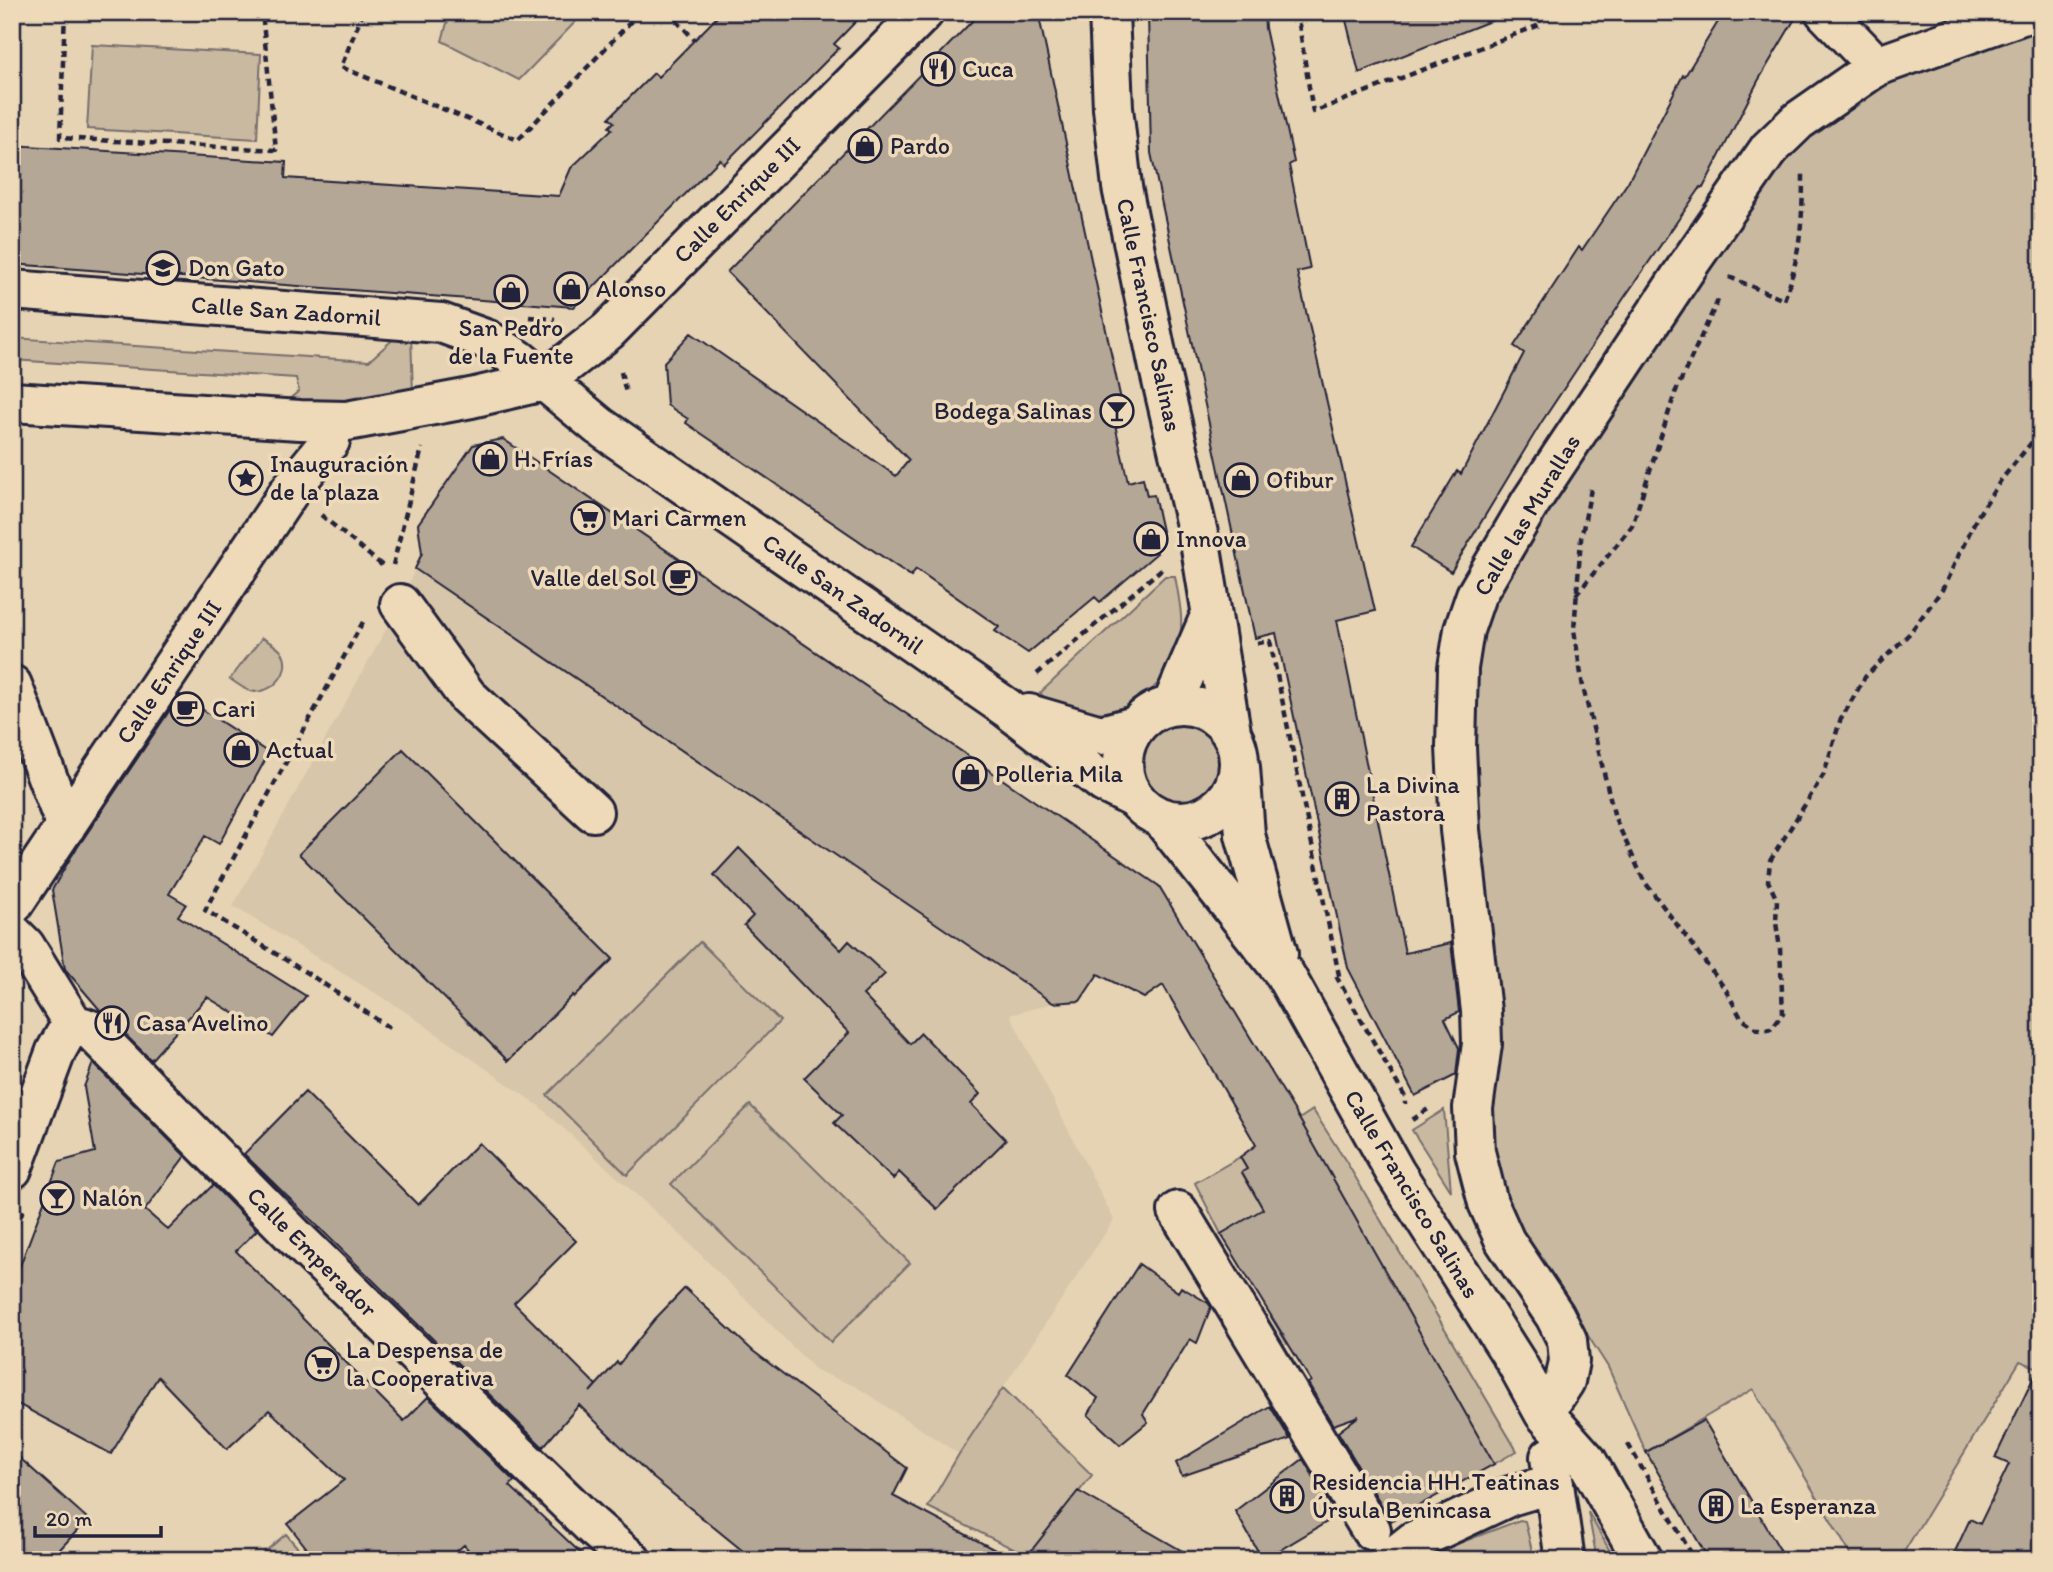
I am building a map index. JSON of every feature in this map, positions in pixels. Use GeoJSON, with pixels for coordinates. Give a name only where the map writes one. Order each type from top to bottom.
{"type":"FeatureCollection","features":[{"type":"Feature","properties":{"kind":"street","name":"Calle Enrique III"},"geometry":{"type":"LineString","coordinates":[[544,381],[608,331],[924,12]]}},
{"type":"Feature","properties":{"kind":"street","name":"Calle Francisco Salinas"},"geometry":{"type":"LineString","coordinates":[[1109,12],[1113,108],[1122,187],[1159,368],[1199,542],[1235,749],[1245,835],[1284,973]]}},
{"type":"Feature","properties":{"kind":"street"},"geometry":{"type":"LineString","coordinates":[[1825,12],[1877,66]]}},
{"type":"Feature","properties":{"kind":"street","name":"Calle las Murallas"},"geometry":{"type":"LineString","coordinates":[[1544,1413],[1565,1381],[1569,1361],[1567,1340],[1555,1316],[1505,1241],[1488,1203],[1475,1152],[1473,1108],[1482,1044],[1481,1011],[1460,830],[1456,747],[1458,668],[1464,630],[1476,595],[1530,503],[1769,149],[1798,121],[1877,66],[2030,12]]}},
{"type":"Feature","properties":{"kind":"street","name":"Calle San Zadornil"},"geometry":{"type":"LineString","coordinates":[[12,290],[441,323],[488,340],[518,359],[599,426],[1018,694],[1101,735],[1135,726]]}},
{"type":"Feature","properties":{"kind":"street"},"geometry":{"type":"LineString","coordinates":[[12,402],[300,421],[347,421],[471,398],[544,381]]}},
{"type":"Feature","properties":{"kind":"street","name":"Calle Enrique III"},"geometry":{"type":"LineString","coordinates":[[12,906],[291,489],[330,441]]}},
{"type":"Feature","properties":{"kind":"street"},"geometry":{"type":"LineString","coordinates":[[400,604],[467,695],[593,813]]}},
{"type":"Feature","properties":{"kind":"street"},"geometry":{"type":"LineString","coordinates":[[1172,705],[1211,614]]}},
{"type":"Feature","properties":{"kind":"street"},"geometry":{"type":"LineString","coordinates":[[12,685],[66,826]]}},
{"type":"Feature","properties":{"kind":"street","name":"Calle San Zadornil"},"geometry":{"type":"LineString","coordinates":[[1018,694],[1104,783],[1147,808]]}},
{"type":"Feature","properties":{"kind":"street"},"geometry":{"type":"LineString","coordinates":[[1172,705],[1205,709],[1220,719],[1235,749],[1237,781],[1230,795],[1207,815],[1192,820],[1176,821],[1147,808],[1126,781],[1123,763],[1125,745],[1135,726],[1152,712],[1172,705]]}},
{"type":"Feature","properties":{"kind":"street","name":"Calle Francisco Salinas"},"geometry":{"type":"LineString","coordinates":[[1147,808],[1284,973],[1395,1172],[1516,1362],[1544,1413],[1587,1461],[1643,1560]]}},
{"type":"Feature","properties":{"kind":"street","name":"Calle Emperador"},"geometry":{"type":"LineString","coordinates":[[12,933],[25,946],[75,1027],[91,1030],[295,1237],[591,1525],[631,1560]]}},
{"type":"Feature","properties":{"kind":"street"},"geometry":{"type":"LineString","coordinates":[[12,1169],[56,1051],[65,1035],[75,1027]]}},
{"type":"Feature","properties":{"kind":"street"},"geometry":{"type":"LineString","coordinates":[[1178,1211],[1381,1545],[1414,1542],[1510,1496],[1554,1483]]}},
{"type":"Feature","properties":{"kind":"street","name":"Calle Francisco Salinas"},"geometry":{"type":"LineString","coordinates":[[1544,1413],[1565,1560]]}},
{"type":"Feature","properties":{"kind":"path"},"geometry":{"type":"LineString","coordinates":[[65,12],[60,138],[276,150],[262,12]]}},
{"type":"Feature","properties":{"kind":"path"},"geometry":{"type":"LineString","coordinates":[[363,12],[341,67],[518,140],[640,12]]}},
{"type":"Feature","properties":{"kind":"path"},"geometry":{"type":"LineString","coordinates":[[668,12],[695,40]]}},
{"type":"Feature","properties":{"kind":"path"},"geometry":{"type":"LineString","coordinates":[[1297,12],[1313,112],[1542,24],[1539,12]]}},
{"type":"Feature","properties":{"kind":"path"},"geometry":{"type":"LineString","coordinates":[[1576,596],[1632,526],[1675,393],[1730,276],[1784,300],[1794,276],[1803,212],[1803,166],[1798,121]]}},
{"type":"Feature","properties":{"kind":"path"},"geometry":{"type":"LineString","coordinates":[[624,391],[633,399]]}},
{"type":"Feature","properties":{"kind":"path"},"geometry":{"type":"LineString","coordinates":[[1592,484],[1581,539],[1574,630],[1583,687],[1615,818],[1644,881],[1726,990],[1741,1018],[1757,1029],[1771,1029],[1783,1013],[1776,922],[1777,900],[1768,881],[1770,860],[1825,774],[1840,721],[1865,677],[1909,634],[1942,590],[1977,517],[2041,427]]}},
{"type":"Feature","properties":{"kind":"path"},"geometry":{"type":"LineString","coordinates":[[291,489],[391,572],[424,439]]}},
{"type":"Feature","properties":{"kind":"path"},"geometry":{"type":"LineString","coordinates":[[1018,694],[1166,565]]}},
{"type":"Feature","properties":{"kind":"path"},"geometry":{"type":"LineString","coordinates":[[365,619],[205,910],[391,1029]]}},
{"type":"Feature","properties":{"kind":"path"},"geometry":{"type":"LineString","coordinates":[[1270,641],[1341,984]]}},
{"type":"Feature","properties":{"kind":"path"},"geometry":{"type":"LineString","coordinates":[[1329,965],[1405,1097],[1405,1110]]}},
{"type":"Feature","properties":{"kind":"path"},"geometry":{"type":"LineString","coordinates":[[1636,1457],[1695,1560]]}},
{"type":"Feature","properties":{"kind":"shaded area"},"geometry":{"type":"Polygon","coordinates":[[[450,12],[585,12],[519,80],[442,41],[450,12]]]}},
{"type":"Feature","properties":{"kind":"shaded area"},"geometry":{"type":"Polygon","coordinates":[[[2041,22],[2041,1369],[2020,1361],[1899,1560],[1854,1560],[1753,1389],[1646,1452],[1608,1367],[1502,1207],[1486,1138],[1464,753],[1473,666],[1488,604],[1554,485],[1776,162],[1827,118],[1906,75],[2041,22]]]}},
{"type":"Feature","properties":{"kind":"shaded area"},"geometry":{"type":"Polygon","coordinates":[[[92,45],[261,54],[257,139],[87,129],[92,45]]]}},
{"type":"Feature","properties":{"kind":"shaded area"},"geometry":{"type":"Polygon","coordinates":[[[400,333],[411,335],[413,393],[351,406],[283,404],[299,391],[296,378],[12,360],[12,338],[369,361],[400,333]]]}},
{"type":"Feature","properties":{"kind":"shaded area"},"geometry":{"type":"Polygon","coordinates":[[[415,569],[1053,1003],[1010,1015],[1114,1220],[959,1454],[855,1386],[817,1371],[685,1239],[539,1106],[406,1012],[233,906],[400,604],[415,569]]]}},
{"type":"Feature","properties":{"kind":"shaded area"},"geometry":{"type":"Polygon","coordinates":[[[1165,576],[1175,576],[1181,611],[1180,637],[1166,671],[1149,692],[1124,707],[1094,713],[1064,709],[1051,703],[1040,693],[1165,576]]]}},
{"type":"Feature","properties":{"kind":"shaded area"},"geometry":{"type":"Polygon","coordinates":[[[262,638],[281,651],[285,666],[283,674],[273,686],[258,692],[250,691],[230,679],[262,638]]]}},
{"type":"Feature","properties":{"kind":"shaded area"},"geometry":{"type":"Polygon","coordinates":[[[1183,720],[1207,727],[1219,739],[1226,763],[1219,787],[1207,799],[1183,806],[1159,799],[1147,787],[1140,763],[1147,739],[1159,727],[1183,720]]]}},
{"type":"Feature","properties":{"kind":"shaded area"},"geometry":{"type":"Polygon","coordinates":[[[700,942],[780,1021],[627,1175],[547,1095],[700,942]]]}},
{"type":"Feature","properties":{"kind":"shaded area"},"geometry":{"type":"Polygon","coordinates":[[[750,1105],[910,1263],[831,1342],[671,1184],[750,1105]]]}},
{"type":"Feature","properties":{"kind":"shaded area"},"geometry":{"type":"Polygon","coordinates":[[[1313,1110],[1517,1451],[1494,1464],[1299,1119],[1313,1110]]]}},
{"type":"Feature","properties":{"kind":"shaded area"},"geometry":{"type":"Polygon","coordinates":[[[1444,1110],[1451,1191],[1412,1130],[1444,1110]]]}},
{"type":"Feature","properties":{"kind":"shaded area"},"geometry":{"type":"Polygon","coordinates":[[[1240,1157],[1247,1169],[1242,1173],[1256,1197],[1262,1195],[1269,1206],[1271,1205],[1307,1266],[1315,1266],[1350,1326],[1345,1329],[1354,1346],[1363,1345],[1375,1367],[1354,1379],[1330,1339],[1308,1352],[1299,1337],[1287,1344],[1271,1317],[1305,1298],[1291,1274],[1283,1277],[1251,1217],[1221,1234],[1195,1183],[1240,1157]]]}},
{"type":"Feature","properties":{"kind":"shaded area"},"geometry":{"type":"Polygon","coordinates":[[[1003,1388],[1092,1475],[1028,1556],[928,1507],[1003,1388]]]}},
{"type":"Feature","properties":{"kind":"shaded area"},"geometry":{"type":"Polygon","coordinates":[[[1588,1512],[1615,1560],[1597,1560],[1588,1512]]]}},
{"type":"Feature","properties":{"kind":"shaded area"},"geometry":{"type":"Polygon","coordinates":[[[1520,1520],[1525,1521],[1534,1560],[1449,1560],[1436,1552],[1520,1520]]]}},
{"type":"Feature","properties":{"kind":"shaded area"},"geometry":{"type":"Polygon","coordinates":[[[286,1534],[303,1554],[296,1560],[255,1560],[286,1534]]]}},
{"type":"Feature","properties":{"kind":"building"},"geometry":{"type":"Polygon","coordinates":[[[722,12],[865,12],[834,44],[839,48],[724,164],[720,159],[574,307],[12,264],[12,145],[286,162],[285,178],[559,196],[571,168],[612,129],[609,127],[614,122],[609,118],[654,73],[658,77],[722,12]]]}},
{"type":"Feature","properties":{"kind":"building"},"geometry":{"type":"Polygon","coordinates":[[[981,12],[1038,12],[1124,414],[1114,420],[1128,482],[1143,478],[1147,496],[1154,495],[1162,531],[1141,535],[1157,553],[1100,602],[1095,597],[1028,653],[995,631],[999,627],[916,569],[911,576],[686,423],[688,419],[667,405],[664,362],[691,333],[896,476],[909,460],[727,272],[981,12]]]}},
{"type":"Feature","properties":{"kind":"building"},"geometry":{"type":"Polygon","coordinates":[[[1148,12],[1264,12],[1265,28],[1294,162],[1289,165],[1310,269],[1297,272],[1375,611],[1337,620],[1405,953],[1451,943],[1459,1012],[1445,1019],[1459,1048],[1456,1075],[1415,1096],[1348,968],[1276,633],[1255,638],[1151,153],[1148,12]]]}},
{"type":"Feature","properties":{"kind":"building"},"geometry":{"type":"Polygon","coordinates":[[[1344,12],[1508,12],[1508,14],[1359,73],[1344,12]]]}},
{"type":"Feature","properties":{"kind":"building"},"geometry":{"type":"Polygon","coordinates":[[[1724,12],[1799,12],[1758,81],[1703,188],[1701,187],[1626,295],[1541,423],[1451,572],[1411,547],[1457,471],[1461,474],[1524,353],[1514,346],[1579,247],[1582,250],[1628,182],[1683,75],[1685,76],[1724,12]]]}},
{"type":"Feature","properties":{"kind":"building"},"geometry":{"type":"Polygon","coordinates":[[[503,439],[1159,886],[1296,1113],[1494,1464],[1391,1521],[1338,1432],[1359,1416],[1333,1425],[1308,1383],[1311,1381],[1221,1234],[1263,1209],[1242,1172],[1247,1169],[1240,1157],[1256,1145],[1163,985],[1144,998],[1098,974],[1080,1001],[1053,1003],[415,569],[422,553],[418,524],[473,445],[503,439]]]}},
{"type":"Feature","properties":{"kind":"building"},"geometry":{"type":"Polygon","coordinates":[[[180,695],[269,753],[219,844],[205,836],[169,894],[186,904],[178,916],[306,996],[273,1037],[207,997],[151,1060],[100,1010],[65,969],[52,890],[71,857],[180,695]]]}},
{"type":"Feature","properties":{"kind":"building"},"geometry":{"type":"Polygon","coordinates":[[[403,749],[613,959],[508,1061],[299,854],[403,749]]]}},
{"type":"Feature","properties":{"kind":"building"},"geometry":{"type":"Polygon","coordinates":[[[739,848],[841,950],[849,941],[885,974],[863,995],[910,1044],[921,1033],[980,1094],[971,1104],[1006,1140],[937,1209],[899,1172],[893,1179],[834,1123],[842,1115],[804,1078],[849,1033],[744,925],[753,916],[714,875],[739,848]]]}},
{"type":"Feature","properties":{"kind":"building"},"geometry":{"type":"Polygon","coordinates":[[[93,1063],[185,1156],[145,1210],[168,1230],[213,1185],[257,1230],[236,1251],[404,1421],[428,1397],[514,1481],[510,1486],[588,1560],[477,1560],[464,1545],[446,1560],[316,1560],[288,1524],[344,1480],[269,1410],[227,1449],[158,1377],[111,1454],[12,1401],[12,1287],[59,1162],[95,1152],[84,1087],[93,1063]]]}},
{"type":"Feature","properties":{"kind":"building"},"geometry":{"type":"Polygon","coordinates":[[[305,1092],[418,1205],[479,1143],[576,1241],[514,1303],[596,1385],[590,1392],[617,1362],[619,1364],[655,1319],[685,1288],[753,1351],[907,1468],[893,1496],[1014,1560],[754,1560],[652,1477],[579,1405],[543,1447],[244,1154],[305,1092]]]}},
{"type":"Feature","properties":{"kind":"building"},"geometry":{"type":"Polygon","coordinates":[[[1139,1264],[1178,1292],[1181,1287],[1211,1307],[1197,1343],[1190,1339],[1143,1414],[1148,1422],[1120,1445],[1088,1415],[1098,1398],[1068,1375],[1139,1264]]]}},
{"type":"Feature","properties":{"kind":"building"},"geometry":{"type":"Polygon","coordinates":[[[2041,1362],[2041,1560],[1951,1560],[1970,1519],[1980,1524],[2009,1464],[1995,1458],[2041,1362]]]}},
{"type":"Feature","properties":{"kind":"building"},"geometry":{"type":"Polygon","coordinates":[[[1270,1406],[1290,1439],[1182,1476],[1176,1463],[1270,1406]]]}},
{"type":"Feature","properties":{"kind":"building","name":"La Esperanza"},"geometry":{"type":"Polygon","coordinates":[[[1704,1420],[1786,1560],[1709,1560],[1646,1452],[1704,1420]]]}},
{"type":"Feature","properties":{"kind":"building"},"geometry":{"type":"Polygon","coordinates":[[[12,1451],[88,1519],[50,1560],[12,1560],[12,1451]]]}},
{"type":"Feature","properties":{"kind":"building"},"geometry":{"type":"Polygon","coordinates":[[[1303,1459],[1337,1516],[1263,1560],[1235,1511],[1303,1459]]]}},
{"type":"Feature","properties":{"kind":"building"},"geometry":{"type":"Polygon","coordinates":[[[1078,1491],[1198,1560],[1024,1560],[1078,1491]]]}},
{"type":"Feature","properties":{"kind":"place","name":"Cuca"},"geometry":{"type":"Point","coordinates":[938,69]}},
{"type":"Feature","properties":{"kind":"place","name":"Pardo"},"geometry":{"type":"Point","coordinates":[865,146]}},
{"type":"Feature","properties":{"kind":"place","name":"Don Gato"},"geometry":{"type":"Point","coordinates":[163,268]}},
{"type":"Feature","properties":{"kind":"place","name":"Alonso"},"geometry":{"type":"Point","coordinates":[571,289]}},
{"type":"Feature","properties":{"kind":"place","name":"San Pedro de la Fuente"},"geometry":{"type":"Point","coordinates":[511,292]}},
{"type":"Feature","properties":{"kind":"place","name":"Bodega Salinas"},"geometry":{"type":"Point","coordinates":[1117,411]}},
{"type":"Feature","properties":{"kind":"place","name":"H. Frías"},"geometry":{"type":"Point","coordinates":[490,459]}},
{"type":"Feature","properties":{"kind":"place","name":"Inauguración de la plaza"},"geometry":{"type":"Point","coordinates":[246,478]}},
{"type":"Feature","properties":{"kind":"place","name":"Ofibur"},"geometry":{"type":"Point","coordinates":[1241,480]}},
{"type":"Feature","properties":{"kind":"place","name":"Mari Carmen"},"geometry":{"type":"Point","coordinates":[588,518]}},
{"type":"Feature","properties":{"kind":"place","name":"Innova"},"geometry":{"type":"Point","coordinates":[1151,539]}},
{"type":"Feature","properties":{"kind":"place","name":"Valle del Sol"},"geometry":{"type":"Point","coordinates":[680,578]}},
{"type":"Feature","properties":{"kind":"place","name":"Cari"},"geometry":{"type":"Point","coordinates":[187,709]}},
{"type":"Feature","properties":{"kind":"place","name":"Actual"},"geometry":{"type":"Point","coordinates":[241,750]}},
{"type":"Feature","properties":{"kind":"place","name":"Polleria Mila"},"geometry":{"type":"Point","coordinates":[970,774]}},
{"type":"Feature","properties":{"kind":"place","name":"La Divina Pastora"},"geometry":{"type":"Point","coordinates":[1342,799]}},
{"type":"Feature","properties":{"kind":"place","name":"Casa Avelino"},"geometry":{"type":"Point","coordinates":[112,1023]}},
{"type":"Feature","properties":{"kind":"place","name":"Nalón"},"geometry":{"type":"Point","coordinates":[57,1198]}},
{"type":"Feature","properties":{"kind":"place","name":"La Despensa de la Cooperativa"},"geometry":{"type":"Point","coordinates":[322,1364]}},
{"type":"Feature","properties":{"kind":"place","name":"Residencia HH. Teatinas Úrsula Benincasa"},"geometry":{"type":"Point","coordinates":[1287,1496]}},
{"type":"Feature","properties":{"kind":"place","name":"La Esperanza"},"geometry":{"type":"Point","coordinates":[1716,1506]}}]}
